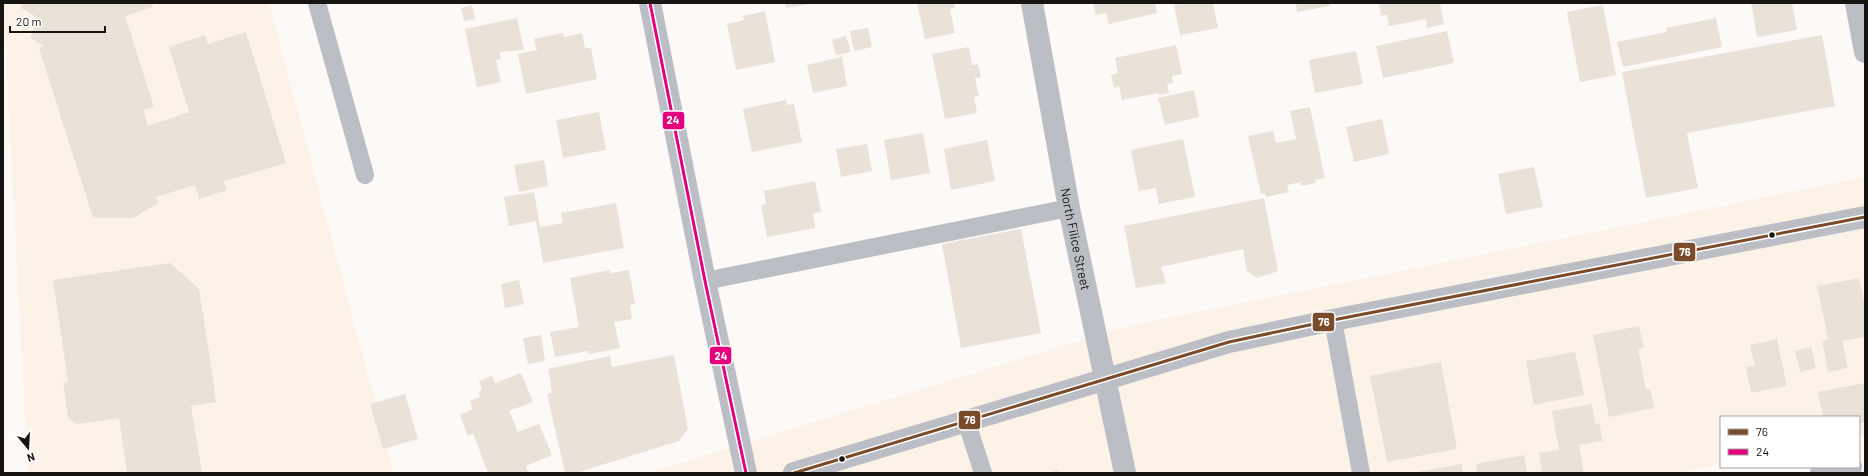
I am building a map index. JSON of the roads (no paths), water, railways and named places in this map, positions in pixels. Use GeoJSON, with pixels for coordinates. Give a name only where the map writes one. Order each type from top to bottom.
{"type":"FeatureCollection","features":[{"type":"Feature","properties":{"kind":"main road"},"geometry":{"type":"LineString","coordinates":[[1856,3],[1865,52]]}},
{"type":"Feature","properties":{"kind":"main road"},"geometry":{"type":"LineString","coordinates":[[794,473],[1229,342],[1333,320],[1865,217]]}},
{"type":"Feature","properties":{"kind":"street"},"geometry":{"type":"LineString","coordinates":[[650,3],[705,281],[746,473]]}},
{"type":"Feature","properties":{"kind":"street","name":"North Filice Street"},"geometry":{"type":"LineString","coordinates":[[1032,3],[1070,208],[1125,473]]}},
{"type":"Feature","properties":{"kind":"street"},"geometry":{"type":"LineString","coordinates":[[1821,473],[1846,468]]}},
{"type":"Feature","properties":{"kind":"lane"},"geometry":{"type":"LineString","coordinates":[[317,3],[365,175]]}},
{"type":"Feature","properties":{"kind":"lane"},"geometry":{"type":"LineString","coordinates":[[705,281],[1070,208]]}},
{"type":"Feature","properties":{"kind":"lane"},"geometry":{"type":"LineString","coordinates":[[1333,320],[1361,473]]}},
{"type":"Feature","properties":{"kind":"lane"},"geometry":{"type":"LineString","coordinates":[[966,420],[982,473]]}}]}
